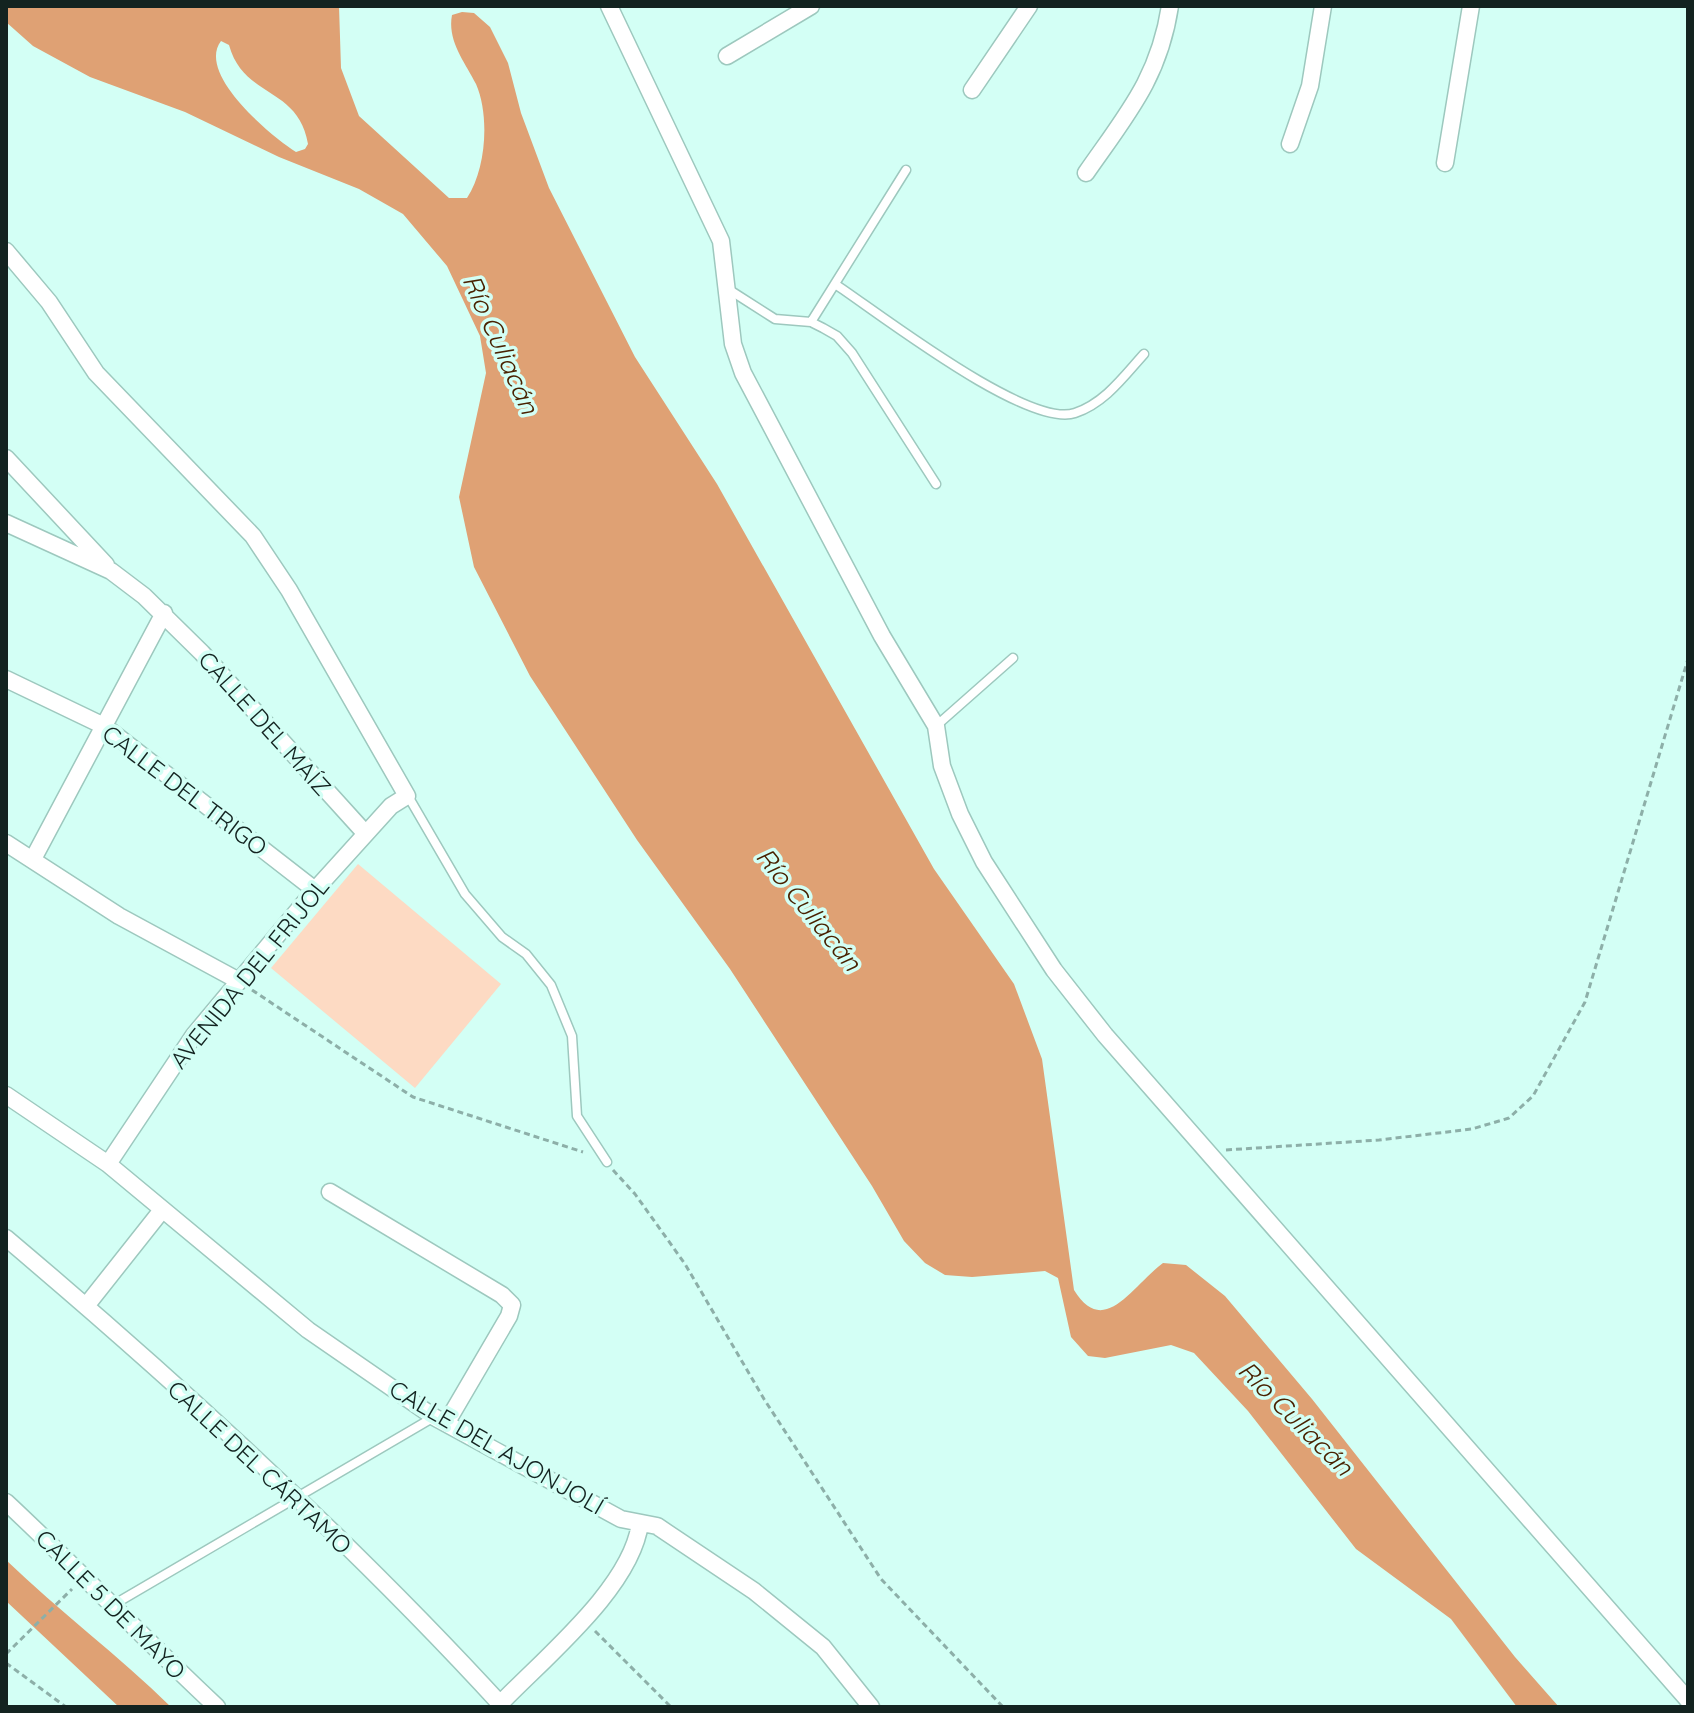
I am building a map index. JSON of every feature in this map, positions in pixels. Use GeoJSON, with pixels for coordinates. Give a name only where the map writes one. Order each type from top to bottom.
{"type":"FeatureCollection","features":[{"type":"Feature","properties":{"kind":"street"},"geometry":{"type":"LineString","coordinates":[[609,6],[721,241],[733,344],[743,373],[882,636],[936,726],[942,766],[960,814],[984,862],[1054,970],[1105,1035],[1210,1151],[1688,1700]]}},
{"type":"Feature","properties":{"kind":"street"},"geometry":{"type":"LineString","coordinates":[[727,56],[811,6]]}},
{"type":"Feature","properties":{"kind":"street"},"geometry":{"type":"LineString","coordinates":[[972,90],[1029,6]]}},
{"type":"Feature","properties":{"kind":"street"},"geometry":{"type":"LineString","coordinates":[[1086,173],[1148,83],[1163,48],[1170,6]]}},
{"type":"Feature","properties":{"kind":"street"},"geometry":{"type":"LineString","coordinates":[[1290,144],[1310,86],[1323,6]]}},
{"type":"Feature","properties":{"kind":"street"},"geometry":{"type":"LineString","coordinates":[[1445,163],[1471,6]]}},
{"type":"Feature","properties":{"kind":"street"},"geometry":{"type":"LineString","coordinates":[[6,251],[49,302],[96,373],[232,511],[266,553],[407,796]]}},
{"type":"Feature","properties":{"kind":"street"},"geometry":{"type":"LineString","coordinates":[[6,458],[111,571]]}},
{"type":"Feature","properties":{"kind":"street"},"geometry":{"type":"LineString","coordinates":[[6,523],[111,571]]}},
{"type":"Feature","properties":{"kind":"street","name":"CALLE DEL MAÍZ"},"geometry":{"type":"LineString","coordinates":[[111,571],[164,613],[365,833]]}},
{"type":"Feature","properties":{"kind":"street"},"geometry":{"type":"LineString","coordinates":[[33,859],[164,613]]}},
{"type":"Feature","properties":{"kind":"street","name":"CALLE DEL TRIGO"},"geometry":{"type":"LineString","coordinates":[[6,679],[104,726],[315,890]]}},
{"type":"Feature","properties":{"kind":"street","name":"AVENIDA DEL FRIJOL"},"geometry":{"type":"LineString","coordinates":[[108,1164],[194,1035],[365,833],[407,796]]}},
{"type":"Feature","properties":{"kind":"street"},"geometry":{"type":"LineString","coordinates":[[6,843],[119,916],[239,981]]}},
{"type":"Feature","properties":{"kind":"street","name":"CALLE DEL AJONJOLÍ"},"geometry":{"type":"LineString","coordinates":[[6,1095],[108,1164],[308,1330],[441,1419],[621,1519],[657,1526],[754,1591],[823,1647],[862,1704]]}},
{"type":"Feature","properties":{"kind":"street"},"geometry":{"type":"LineString","coordinates":[[330,1192],[509,1300],[509,1316],[441,1419]]}},
{"type":"Feature","properties":{"kind":"street"},"geometry":{"type":"LineString","coordinates":[[86,1306],[162,1210]]}},
{"type":"Feature","properties":{"kind":"street","name":"CALLE DEL CÁRTAMO"},"geometry":{"type":"LineString","coordinates":[[6,1238],[86,1306],[295,1497],[502,1706]]}},
{"type":"Feature","properties":{"kind":"street","name":"CALLE 5 DE MAYO"},"geometry":{"type":"LineString","coordinates":[[6,1502],[86,1575],[217,1707]]}},
{"type":"Feature","properties":{"kind":"street"},"geometry":{"type":"LineString","coordinates":[[502,1706],[626,1566],[637,1542],[640,1523]]}},
{"type":"Feature","properties":{"kind":"lane"},"geometry":{"type":"LineString","coordinates":[[811,322],[906,170]]}},
{"type":"Feature","properties":{"kind":"lane"},"geometry":{"type":"LineString","coordinates":[[835,284],[1008,399],[1052,415],[1073,414],[1093,405],[1112,390],[1144,354]]}},
{"type":"Feature","properties":{"kind":"lane"},"geometry":{"type":"LineString","coordinates":[[725,287],[775,319],[811,322],[837,336],[852,353],[936,484]]}},
{"type":"Feature","properties":{"kind":"lane"},"geometry":{"type":"LineString","coordinates":[[936,726],[1013,658]]}},
{"type":"Feature","properties":{"kind":"lane"},"geometry":{"type":"LineString","coordinates":[[407,796],[465,894],[502,937],[526,954],[551,985],[565,1010],[572,1036],[577,1116],[607,1162]]}},
{"type":"Feature","properties":{"kind":"lane"},"geometry":{"type":"LineString","coordinates":[[113,1605],[295,1497],[441,1419]]}},
{"type":"Feature","properties":{"kind":"path"},"geometry":{"type":"LineString","coordinates":[[1210,1151],[1379,1140],[1472,1129],[1509,1118],[1533,1096],[1585,1002],[1688,659]]}},
{"type":"Feature","properties":{"kind":"path"},"geometry":{"type":"LineString","coordinates":[[239,981],[413,1097],[568,1145],[607,1162],[635,1194],[685,1264],[780,1426],[881,1579],[1003,1707]]}},
{"type":"Feature","properties":{"kind":"path"},"geometry":{"type":"LineString","coordinates":[[6,1654],[77,1584]]}},
{"type":"Feature","properties":{"kind":"path"},"geometry":{"type":"LineString","coordinates":[[582,1618],[671,1707]]}},
{"type":"Feature","properties":{"kind":"path"},"geometry":{"type":"LineString","coordinates":[[6,1663],[66,1707]]}},
{"type":"Feature","properties":{"kind":"shaded area"},"geometry":{"type":"Polygon","coordinates":[[[358,864],[501,984],[415,1088],[271,968],[358,864]]]}},
{"type":"Feature","properties":{"kind":"water","name":"Río Culiacán"},"geometry":{"type":"Polygon","coordinates":[[[6,6],[339,6],[341,68],[359,116],[449,198],[467,198],[478,172],[484,142],[480,97],[454,42],[452,15],[474,13],[490,27],[508,63],[521,113],[549,188],[635,357],[717,484],[934,869],[1014,984],[1042,1059],[1074,1290],[1085,1304],[1096,1310],[1107,1309],[1129,1295],[1163,1263],[1186,1265],[1225,1296],[1312,1399],[1515,1657],[1559,1707],[1517,1707],[1451,1619],[1356,1549],[1248,1411],[1194,1353],[1171,1345],[1105,1358],[1088,1356],[1071,1337],[1058,1278],[1045,1271],[972,1277],[945,1275],[925,1263],[904,1241],[872,1186],[730,969],[637,840],[530,676],[474,567],[459,497],[486,373],[480,336],[447,266],[403,214],[359,189],[279,157],[185,112],[90,77],[33,46],[6,22],[6,6]],[[221,41],[216,55],[227,86],[270,133],[296,152],[305,149],[308,144],[294,112],[246,75],[229,45],[221,41]]]}},
{"type":"Feature","properties":{"kind":"water"},"geometry":{"type":"Polygon","coordinates":[[[6,1560],[171,1707],[119,1707],[6,1601],[6,1560]]]}}]}
